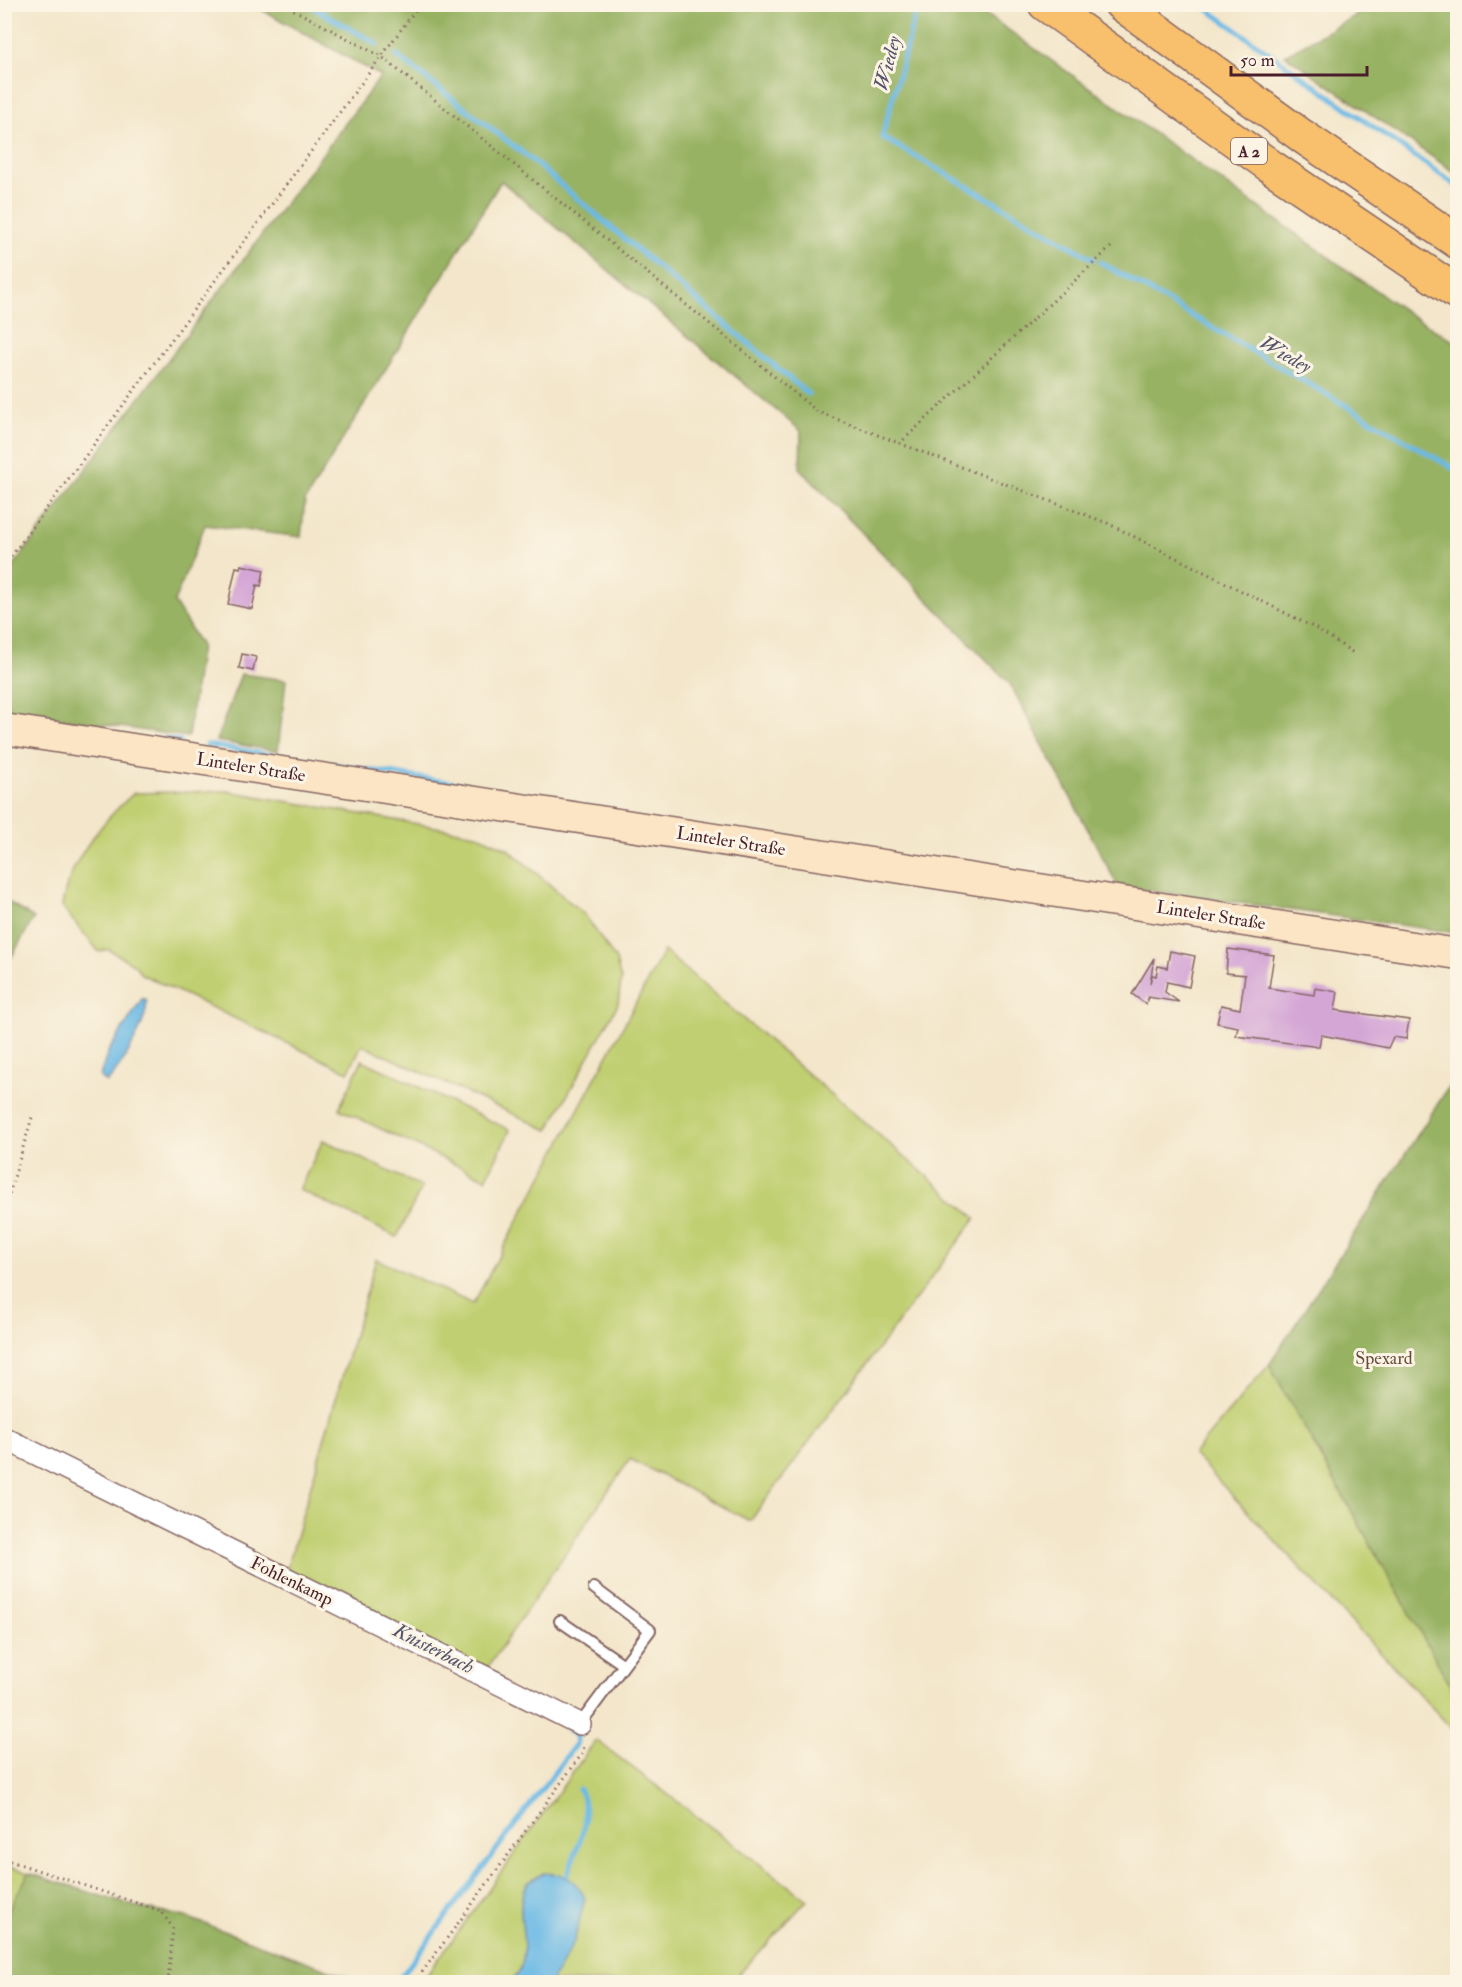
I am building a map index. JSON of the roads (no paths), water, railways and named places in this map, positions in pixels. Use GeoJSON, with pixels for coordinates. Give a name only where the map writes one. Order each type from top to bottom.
{"type":"FeatureCollection","features":[{"type":"Feature","properties":{"kind":"highway","name":"A 2"},"geometry":{"type":"LineString","coordinates":[[1045,4],[1273,168],[1458,293]]}},
{"type":"Feature","properties":{"kind":"highway","name":"A 2"},"geometry":{"type":"LineString","coordinates":[[1121,4],[1302,136],[1458,242]]}},
{"type":"Feature","properties":{"kind":"street","name":"Linteler Straße"},"geometry":{"type":"LineString","coordinates":[[4,729],[1458,954]]}},
{"type":"Feature","properties":{"kind":"street","name":"Fohlenkamp"},"geometry":{"type":"LineString","coordinates":[[4,1438],[580,1724]]}},
{"type":"Feature","properties":{"kind":"lane"},"geometry":{"type":"LineString","coordinates":[[580,1724],[650,1630],[594,1588]]}},
{"type":"Feature","properties":{"kind":"lane"},"geometry":{"type":"LineString","coordinates":[[560,1622],[624,1665]]}},
{"type":"Feature","properties":{"kind":"water"},"geometry":{"type":"Polygon","coordinates":[[[142,999],[146,999],[146,1008],[139,1030],[127,1055],[107,1082],[100,1076],[108,1052],[142,999]]]}},
{"type":"Feature","properties":{"kind":"water"},"geometry":{"type":"Polygon","coordinates":[[[544,1873],[569,1878],[585,1898],[574,1942],[551,1982],[511,1982],[519,1971],[523,1959],[521,1906],[523,1894],[529,1882],[544,1873]]]}},
{"type":"Feature","properties":{"kind":"waterway"},"geometry":{"type":"LineString","coordinates":[[307,4],[377,44]]}},
{"type":"Feature","properties":{"kind":"waterway","name":"Wiedey"},"geometry":{"type":"LineString","coordinates":[[918,4],[882,137],[1093,259]]}},
{"type":"Feature","properties":{"kind":"waterway"},"geometry":{"type":"LineString","coordinates":[[1200,4],[1458,187]]}},
{"type":"Feature","properties":{"kind":"waterway"},"geometry":{"type":"LineString","coordinates":[[396,55],[528,157],[808,394]]}},
{"type":"Feature","properties":{"kind":"waterway","name":"Wiedey"},"geometry":{"type":"LineString","coordinates":[[1100,262],[1458,471]]}},
{"type":"Feature","properties":{"kind":"waterway"},"geometry":{"type":"LineString","coordinates":[[164,739],[180,741]]}},
{"type":"Feature","properties":{"kind":"waterway"},"geometry":{"type":"LineString","coordinates":[[207,745],[472,786]]}},
{"type":"Feature","properties":{"kind":"waterway","name":"Knisterbach"},"geometry":{"type":"LineString","coordinates":[[397,1982],[575,1745],[577,1736],[568,1729]]}},
{"type":"Feature","properties":{"kind":"waterway"},"geometry":{"type":"LineString","coordinates":[[567,1875],[579,1843],[584,1821],[585,1810],[579,1789]]}},
{"type":"Feature","properties":{"kind":"park label","name":"Spexard"},"geometry":{"type":"Point","coordinates":[1384,1358]}}]}
